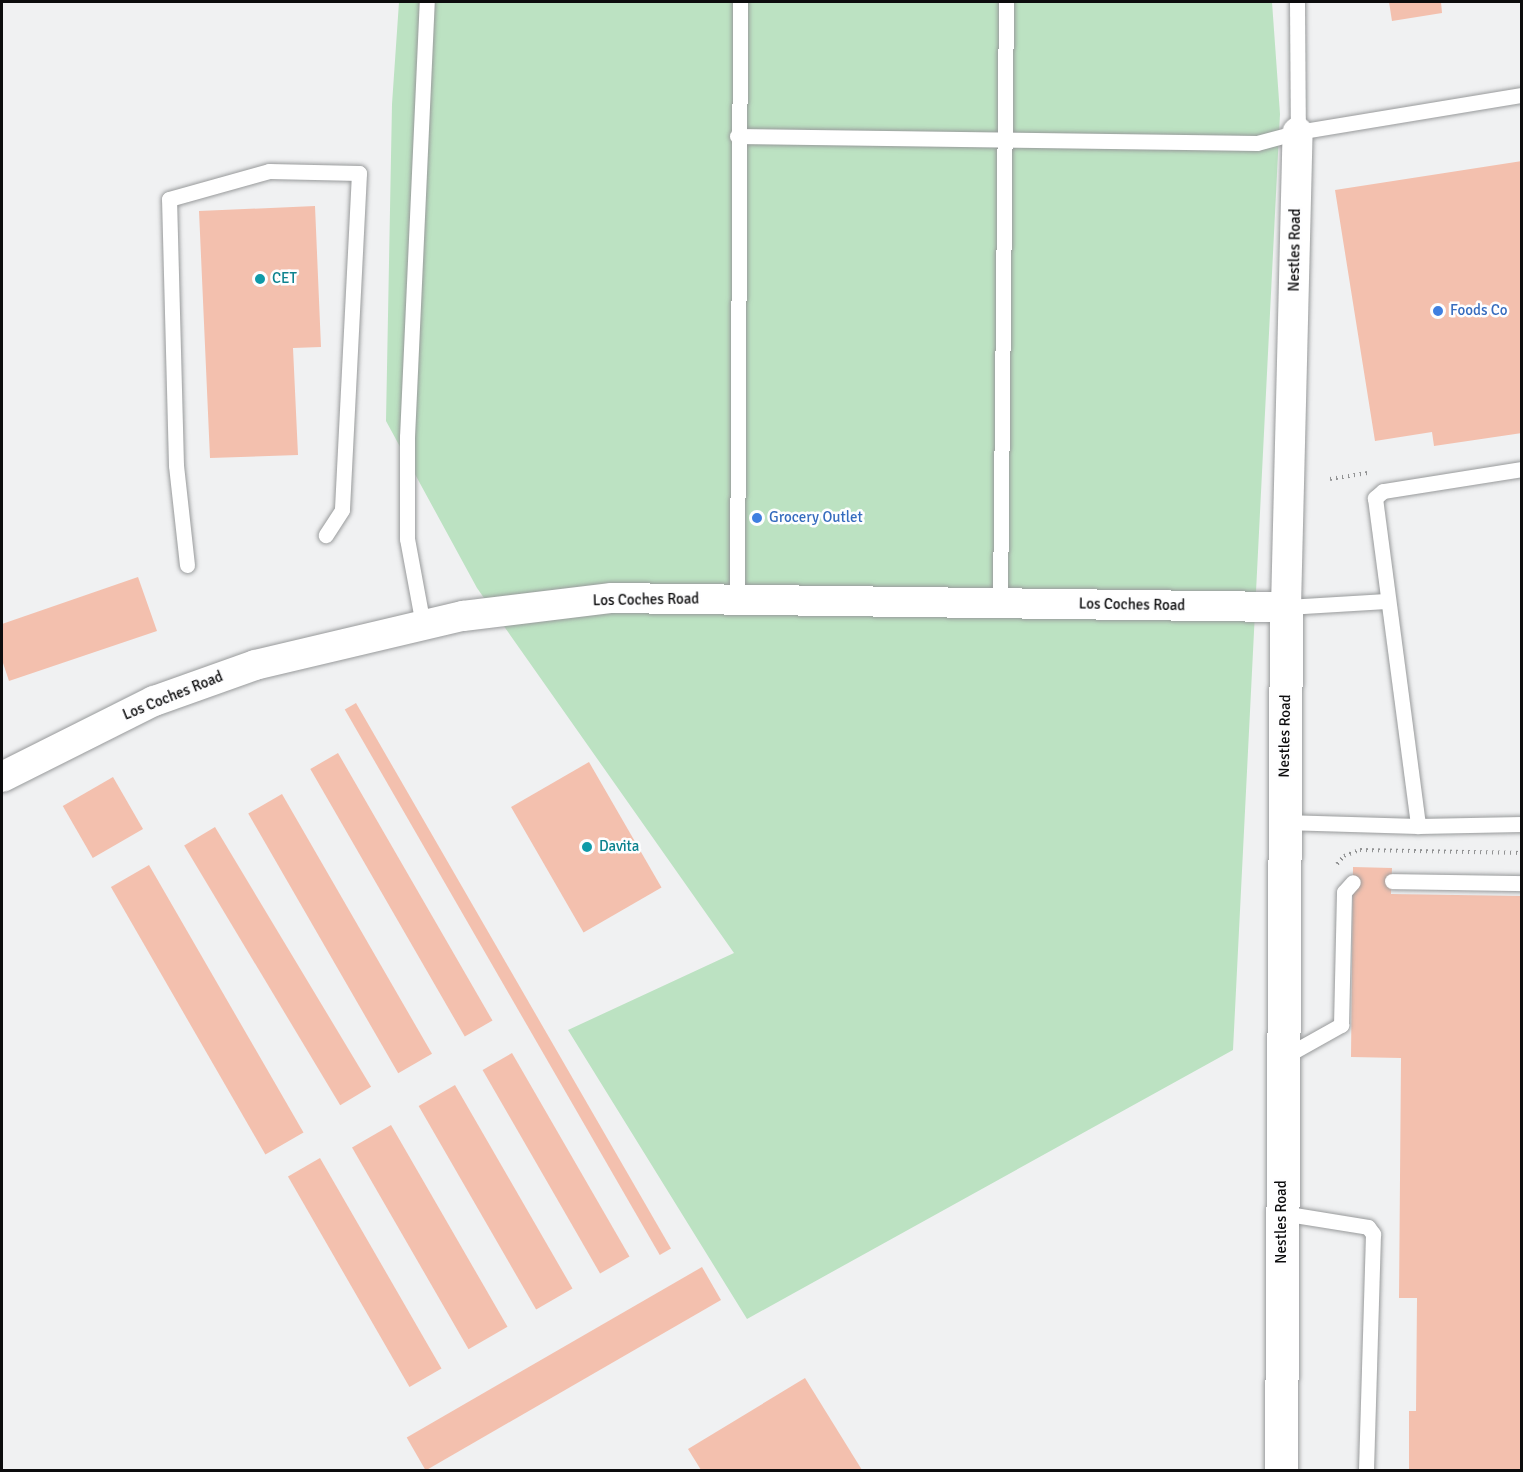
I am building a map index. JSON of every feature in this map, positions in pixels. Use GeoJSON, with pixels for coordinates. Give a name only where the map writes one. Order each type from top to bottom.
{"type":"FeatureCollection","features":[{"type":"Feature","properties":{"kind":"street","name":"Nestles Road"},"geometry":{"type":"LineString","coordinates":[[1281,1470],[1283,822],[1298,132]]}},
{"type":"Feature","properties":{"kind":"street","name":"Los Coches Road"},"geometry":{"type":"LineString","coordinates":[[2,777],[154,701],[255,664],[463,616],[612,598],[1286,607]]}},
{"type":"Feature","properties":{"kind":"lane"},"geometry":{"type":"LineString","coordinates":[[423,625],[407,539],[407,437],[427,2]]}},
{"type":"Feature","properties":{"kind":"lane"},"geometry":{"type":"LineString","coordinates":[[737,600],[737,136],[740,2]]}},
{"type":"Feature","properties":{"kind":"lane"},"geometry":{"type":"LineString","coordinates":[[1000,603],[1006,2]]}},
{"type":"Feature","properties":{"kind":"lane","name":"Nestles Road"},"geometry":{"type":"LineString","coordinates":[[1298,2],[1298,132]]}},
{"type":"Feature","properties":{"kind":"lane"},"geometry":{"type":"LineString","coordinates":[[737,136],[1257,143],[1298,132],[1521,95]]}},
{"type":"Feature","properties":{"kind":"lane"},"geometry":{"type":"LineString","coordinates":[[188,566],[176,465],[169,199],[268,171],[358,173],[342,510],[326,535]]}},
{"type":"Feature","properties":{"kind":"lane"},"geometry":{"type":"LineString","coordinates":[[1418,826],[1375,498],[1383,490],[1521,469]]}},
{"type":"Feature","properties":{"kind":"lane"},"geometry":{"type":"LineString","coordinates":[[1286,607],[1387,601]]}},
{"type":"Feature","properties":{"kind":"lane"},"geometry":{"type":"LineString","coordinates":[[1283,822],[1418,826],[1521,824]]}},
{"type":"Feature","properties":{"kind":"lane"},"geometry":{"type":"LineString","coordinates":[[1392,881],[1521,883]]}},
{"type":"Feature","properties":{"kind":"lane"},"geometry":{"type":"LineString","coordinates":[[1282,1058],[1341,1025],[1344,892],[1353,882]]}},
{"type":"Feature","properties":{"kind":"lane"},"geometry":{"type":"LineString","coordinates":[[1282,1213],[1368,1227],[1373,1234],[1366,1470]]}},
{"type":"Feature","properties":{"kind":"path"},"geometry":{"type":"LineString","coordinates":[[1332,869],[1344,856],[1360,850],[1521,853]]}},
{"type":"Feature","properties":{"kind":"green space"},"geometry":{"type":"Polygon","coordinates":[[[399,2],[1272,2],[1280,114],[1233,1050],[747,1319],[568,1030],[734,953],[477,588],[386,421],[392,104],[399,2]]]}},
{"type":"Feature","properties":{"kind":"building"},"geometry":{"type":"Polygon","coordinates":[[[1389,2],[1441,2],[1442,13],[1392,21],[1389,2]]]}},
{"type":"Feature","properties":{"kind":"building","name":"Foods Co"},"geometry":{"type":"Polygon","coordinates":[[[1522,161],[1522,433],[1434,446],[1432,432],[1375,441],[1335,190],[1522,161]]]}},
{"type":"Feature","properties":{"kind":"building","name":"CET"},"geometry":{"type":"Polygon","coordinates":[[[315,206],[321,347],[293,348],[298,455],[210,458],[199,211],[315,206]]]}},
{"type":"Feature","properties":{"kind":"building"},"geometry":{"type":"Polygon","coordinates":[[[138,577],[157,631],[9,681],[2,660],[2,624],[138,577]]]}},
{"type":"Feature","properties":{"kind":"building"},"geometry":{"type":"Polygon","coordinates":[[[356,703],[671,1249],[660,1255],[345,710],[356,703]]]}},
{"type":"Feature","properties":{"kind":"building"},"geometry":{"type":"Polygon","coordinates":[[[338,753],[493,1021],[465,1037],[310,769],[338,753]]]}},
{"type":"Feature","properties":{"kind":"building","name":"Davita"},"geometry":{"type":"Polygon","coordinates":[[[589,762],[662,888],[584,933],[511,807],[589,762]]]}},
{"type":"Feature","properties":{"kind":"building"},"geometry":{"type":"Polygon","coordinates":[[[113,777],[143,829],[93,858],[63,806],[113,777]]]}},
{"type":"Feature","properties":{"kind":"building"},"geometry":{"type":"Polygon","coordinates":[[[282,794],[432,1054],[398,1073],[248,814],[282,794]]]}},
{"type":"Feature","properties":{"kind":"building"},"geometry":{"type":"Polygon","coordinates":[[[215,827],[371,1087],[340,1105],[184,846],[215,827]]]}},
{"type":"Feature","properties":{"kind":"building"},"geometry":{"type":"Polygon","coordinates":[[[149,865],[304,1133],[265,1155],[111,887],[149,865]]]}},
{"type":"Feature","properties":{"kind":"building"},"geometry":{"type":"Polygon","coordinates":[[[1353,867],[1392,868],[1391,894],[1522,896],[1522,1470],[1409,1470],[1409,1411],[1416,1411],[1417,1298],[1399,1298],[1401,1058],[1351,1057],[1353,867]]]}},
{"type":"Feature","properties":{"kind":"building"},"geometry":{"type":"Polygon","coordinates":[[[512,1053],[630,1257],[600,1274],[483,1070],[512,1053]]]}},
{"type":"Feature","properties":{"kind":"building"},"geometry":{"type":"Polygon","coordinates":[[[455,1085],[572,1289],[536,1310],[419,1106],[455,1085]]]}},
{"type":"Feature","properties":{"kind":"building"},"geometry":{"type":"Polygon","coordinates":[[[391,1125],[508,1327],[469,1349],[352,1148],[391,1125]]]}},
{"type":"Feature","properties":{"kind":"building"},"geometry":{"type":"Polygon","coordinates":[[[320,1158],[442,1368],[409,1387],[288,1176],[320,1158]]]}},
{"type":"Feature","properties":{"kind":"building"},"geometry":{"type":"Polygon","coordinates":[[[702,1267],[721,1300],[426,1470],[407,1438],[702,1267]]]}},
{"type":"Feature","properties":{"kind":"building"},"geometry":{"type":"Polygon","coordinates":[[[805,1378],[862,1470],[701,1470],[688,1449],[805,1378]]]}},
{"type":"Feature","properties":{"kind":"place","name":"CET"},"geometry":{"type":"Point","coordinates":[260,279]}},
{"type":"Feature","properties":{"kind":"place","name":"Foods Co"},"geometry":{"type":"Point","coordinates":[1438,311]}},
{"type":"Feature","properties":{"kind":"place","name":"Grocery Outlet"},"geometry":{"type":"Point","coordinates":[757,518]}},
{"type":"Feature","properties":{"kind":"place","name":"Davita"},"geometry":{"type":"Point","coordinates":[587,847]}}]}
